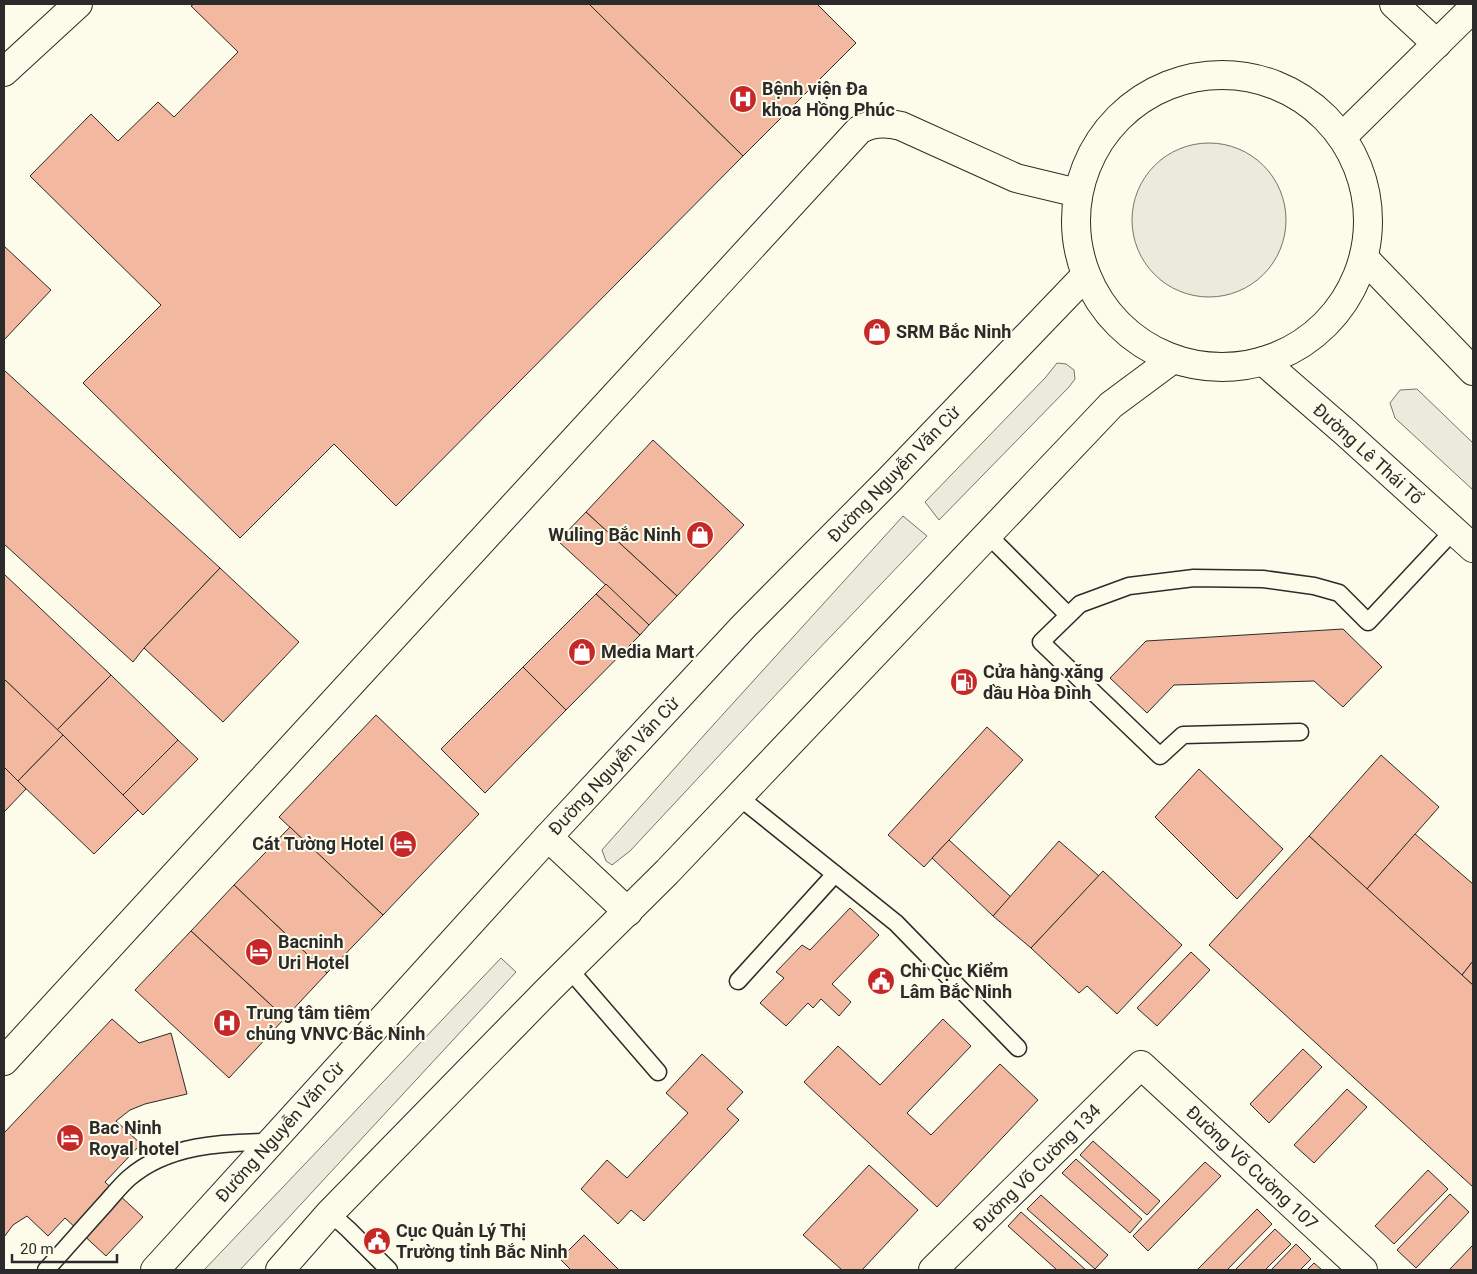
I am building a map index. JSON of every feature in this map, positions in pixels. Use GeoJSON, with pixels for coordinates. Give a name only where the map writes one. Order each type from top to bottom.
{"type":"FeatureCollection","features":[{"type":"Feature","properties":{"kind":"main road"},"geometry":{"type":"LineString","coordinates":[[4,72],[78,4]]}},
{"type":"Feature","properties":{"kind":"main road"},"geometry":{"type":"LineString","coordinates":[[1394,4],[1437,44]]}},
{"type":"Feature","properties":{"kind":"main road"},"geometry":{"type":"LineString","coordinates":[[1342,137],[1473,8]]}},
{"type":"Feature","properties":{"kind":"main road"},"geometry":{"type":"LineString","coordinates":[[1228,75],[1268,82],[1304,100],[1320,112],[1342,137],[1356,160],[1367,198],[1368,238],[1364,258],[1349,295],[1338,311],[1309,339],[1292,350],[1263,361],[1235,367],[1214,367],[1173,359],[1154,351],[1136,340],[1120,326],[1095,294],[1086,275],[1076,235],[1078,193],[1092,154],[1103,137],[1132,107],[1149,95],[1168,86],[1208,76],[1228,75]]}},
{"type":"Feature","properties":{"kind":"main road"},"geometry":{"type":"LineString","coordinates":[[4,1061],[859,130],[868,124],[888,123],[901,126],[1016,178],[1078,193]]}},
{"type":"Feature","properties":{"kind":"main road"},"geometry":{"type":"LineString","coordinates":[[1364,258],[1473,371]]}},
{"type":"Feature","properties":{"kind":"main road","name":"Đường Nguyễn Văn Cừ"},"geometry":{"type":"LineString","coordinates":[[155,1270],[548,837],[744,626],[889,480],[1086,275]]}},
{"type":"Feature","properties":{"kind":"main road"},"geometry":{"type":"LineString","coordinates":[[280,1270],[330,1213],[569,969],[628,912],[1111,405],[1173,359]]}},
{"type":"Feature","properties":{"kind":"main road","name":"Đường Lê Thái Tổ"},"geometry":{"type":"LineString","coordinates":[[1263,361],[1463,539]]}},
{"type":"Feature","properties":{"kind":"main road"},"geometry":{"type":"LineString","coordinates":[[548,837],[628,912]]}},
{"type":"Feature","properties":{"kind":"main road","name":"Đường Võ Cường 134"},"geometry":{"type":"LineString","coordinates":[[950,1265],[1141,1065]]}},
{"type":"Feature","properties":{"kind":"main road","name":"Đường Võ Cường 107"},"geometry":{"type":"LineString","coordinates":[[1141,1065],[1363,1270]]}},
{"type":"Feature","properties":{"kind":"lane"},"geometry":{"type":"LineString","coordinates":[[988,535],[1068,615]]}},
{"type":"Feature","properties":{"kind":"lane"},"geometry":{"type":"LineString","coordinates":[[1300,732],[1183,735],[1160,756],[1041,642],[1080,604],[1129,586],[1194,578],[1263,579],[1314,586],[1339,593],[1368,622],[1463,539]]}},
{"type":"Feature","properties":{"kind":"lane"},"geometry":{"type":"LineString","coordinates":[[739,797],[896,923],[1018,1048]]}},
{"type":"Feature","properties":{"kind":"lane"},"geometry":{"type":"LineString","coordinates":[[738,981],[835,874]]}},
{"type":"Feature","properties":{"kind":"lane"},"geometry":{"type":"LineString","coordinates":[[569,969],[658,1072]]}},
{"type":"Feature","properties":{"kind":"lane"},"geometry":{"type":"LineString","coordinates":[[46,1270],[129,1178],[154,1162],[177,1152],[196,1147],[235,1142],[271,1142]]}},
{"type":"Feature","properties":{"kind":"lane"},"geometry":{"type":"LineString","coordinates":[[330,1213],[389,1270]]}},
{"type":"Feature","properties":{"kind":"shaded area"},"geometry":{"type":"Polygon","coordinates":[[[1209,143],[1238,149],[1252,156],[1263,166],[1273,177],[1280,191],[1286,220],[1280,249],[1273,263],[1263,274],[1252,284],[1238,291],[1209,297],[1180,291],[1166,284],[1155,274],[1145,263],[1138,249],[1132,220],[1138,191],[1145,177],[1155,166],[1166,156],[1180,149],[1209,143]]]}},
{"type":"Feature","properties":{"kind":"shaded area"},"geometry":{"type":"Polygon","coordinates":[[[1057,363],[1066,364],[1074,370],[1075,379],[1069,387],[939,520],[925,502],[1045,378],[1057,363]]]}},
{"type":"Feature","properties":{"kind":"shaded area"},"geometry":{"type":"Polygon","coordinates":[[[1417,389],[1473,443],[1473,490],[1395,418],[1390,403],[1400,390],[1417,389]]]}},
{"type":"Feature","properties":{"kind":"shaded area"},"geometry":{"type":"Polygon","coordinates":[[[903,516],[927,536],[630,851],[612,865],[606,861],[602,850],[903,516]]]}},
{"type":"Feature","properties":{"kind":"shaded area"},"geometry":{"type":"Polygon","coordinates":[[[501,958],[516,972],[240,1270],[204,1270],[501,958]]]}},
{"type":"Feature","properties":{"kind":"building"},"geometry":{"type":"Polygon","coordinates":[[[194,4],[589,4],[743,156],[396,506],[334,444],[240,538],[83,383],[161,305],[30,176],[91,114],[118,141],[158,102],[174,117],[238,52],[191,6],[194,4]]]}},
{"type":"Feature","properties":{"kind":"building","name":"Bệnh viện Đa khoa Hồng Phúc"},"geometry":{"type":"Polygon","coordinates":[[[589,4],[817,4],[856,43],[743,156],[589,4]]]}},
{"type":"Feature","properties":{"kind":"building"},"geometry":{"type":"Polygon","coordinates":[[[4,246],[51,290],[4,340],[4,246]]]}},
{"type":"Feature","properties":{"kind":"building"},"geometry":{"type":"Polygon","coordinates":[[[4,370],[220,568],[133,662],[4,544],[4,370]]]}},
{"type":"Feature","properties":{"kind":"building"},"geometry":{"type":"Polygon","coordinates":[[[653,440],[744,525],[677,596],[586,512],[653,440]]]}},
{"type":"Feature","properties":{"kind":"building"},"geometry":{"type":"Polygon","coordinates":[[[586,512],[677,596],[649,625],[558,541],[586,512]]]}},
{"type":"Feature","properties":{"kind":"building"},"geometry":{"type":"Polygon","coordinates":[[[220,568],[299,642],[223,722],[144,648],[220,568]]]}},
{"type":"Feature","properties":{"kind":"building"},"geometry":{"type":"Polygon","coordinates":[[[4,574],[111,675],[57,730],[4,679],[4,574]]]}},
{"type":"Feature","properties":{"kind":"building"},"geometry":{"type":"Polygon","coordinates":[[[606,584],[649,625],[640,635],[596,594],[606,584]]]}},
{"type":"Feature","properties":{"kind":"building"},"geometry":{"type":"Polygon","coordinates":[[[596,594],[640,635],[566,710],[523,667],[596,594]]]}},
{"type":"Feature","properties":{"kind":"building"},"geometry":{"type":"Polygon","coordinates":[[[1343,629],[1382,667],[1343,707],[1314,681],[1174,685],[1147,713],[1110,678],[1146,641],[1343,629]]]}},
{"type":"Feature","properties":{"kind":"building"},"geometry":{"type":"Polygon","coordinates":[[[523,667],[566,710],[485,793],[441,749],[523,667]]]}},
{"type":"Feature","properties":{"kind":"building"},"geometry":{"type":"Polygon","coordinates":[[[111,675],[178,740],[123,795],[57,730],[111,675]]]}},
{"type":"Feature","properties":{"kind":"building"},"geometry":{"type":"Polygon","coordinates":[[[4,679],[63,735],[18,781],[4,767],[4,679]]]}},
{"type":"Feature","properties":{"kind":"building"},"geometry":{"type":"Polygon","coordinates":[[[376,715],[479,814],[383,915],[279,817],[376,715]]]}},
{"type":"Feature","properties":{"kind":"building"},"geometry":{"type":"Polygon","coordinates":[[[987,727],[1023,760],[924,867],[888,835],[987,727]]]}},
{"type":"Feature","properties":{"kind":"building"},"geometry":{"type":"Polygon","coordinates":[[[63,735],[138,810],[94,854],[18,781],[63,735]]]}},
{"type":"Feature","properties":{"kind":"building"},"geometry":{"type":"Polygon","coordinates":[[[178,740],[198,759],[143,815],[123,795],[178,740]]]}},
{"type":"Feature","properties":{"kind":"building"},"geometry":{"type":"Polygon","coordinates":[[[1381,755],[1439,807],[1367,889],[1309,836],[1381,755]]]}},
{"type":"Feature","properties":{"kind":"building"},"geometry":{"type":"Polygon","coordinates":[[[4,767],[26,789],[4,812],[4,767]]]}},
{"type":"Feature","properties":{"kind":"building"},"geometry":{"type":"Polygon","coordinates":[[[1199,769],[1283,849],[1237,899],[1155,817],[1199,769]]]}},
{"type":"Feature","properties":{"kind":"building"},"geometry":{"type":"Polygon","coordinates":[[[290,827],[383,915],[327,973],[234,885],[290,827]]]}},
{"type":"Feature","properties":{"kind":"building"},"geometry":{"type":"Polygon","coordinates":[[[1415,834],[1473,884],[1473,961],[1462,975],[1367,889],[1415,834]]]}},
{"type":"Feature","properties":{"kind":"building"},"geometry":{"type":"Polygon","coordinates":[[[1309,836],[1473,985],[1473,1187],[1209,945],[1309,836]]]}},
{"type":"Feature","properties":{"kind":"building"},"geometry":{"type":"Polygon","coordinates":[[[949,840],[1011,897],[993,916],[932,858],[949,840]]]}},
{"type":"Feature","properties":{"kind":"building"},"geometry":{"type":"Polygon","coordinates":[[[1059,841],[1099,876],[1031,948],[993,916],[1059,841]]]}},
{"type":"Feature","properties":{"kind":"building"},"geometry":{"type":"Polygon","coordinates":[[[1103,871],[1182,945],[1117,1014],[1087,986],[1079,993],[1031,948],[1103,871]]]}},
{"type":"Feature","properties":{"kind":"building","name":"Bacninh Uri Hotel"},"geometry":{"type":"Polygon","coordinates":[[[234,885],[327,973],[285,1018],[191,931],[234,885]]]}},
{"type":"Feature","properties":{"kind":"building"},"geometry":{"type":"Polygon","coordinates":[[[850,908],[879,935],[832,984],[851,1002],[839,1016],[821,999],[813,1008],[808,1003],[786,1026],[760,1003],[784,978],[776,972],[802,945],[810,950],[850,908]]]}},
{"type":"Feature","properties":{"kind":"building","name":"Trung tâm tiêm chủng VNVC Bắc Ninh"},"geometry":{"type":"Polygon","coordinates":[[[191,931],[285,1018],[229,1078],[135,990],[191,931]]]}},
{"type":"Feature","properties":{"kind":"building"},"geometry":{"type":"Polygon","coordinates":[[[1191,952],[1210,970],[1157,1026],[1137,1008],[1191,952]]]}},
{"type":"Feature","properties":{"kind":"building"},"geometry":{"type":"Polygon","coordinates":[[[1473,961],[1473,985],[1462,975],[1473,961]]]}},
{"type":"Feature","properties":{"kind":"building","name":"Bac Ninh Royal hotel"},"geometry":{"type":"Polygon","coordinates":[[[112,1019],[139,1043],[171,1033],[187,1094],[145,1104],[130,1110],[116,1121],[141,1144],[105,1182],[143,1217],[106,1256],[65,1218],[48,1236],[27,1216],[13,1225],[4,1237],[4,1133],[112,1019]]]}},
{"type":"Feature","properties":{"kind":"building"},"geometry":{"type":"Polygon","coordinates":[[[943,1019],[971,1046],[907,1113],[931,1135],[1000,1064],[1038,1100],[937,1207],[804,1082],[838,1046],[880,1085],[943,1019]]]}},
{"type":"Feature","properties":{"kind":"building"},"geometry":{"type":"Polygon","coordinates":[[[1303,1049],[1322,1067],[1269,1123],[1250,1104],[1303,1049]]]}},
{"type":"Feature","properties":{"kind":"building"},"geometry":{"type":"Polygon","coordinates":[[[702,1054],[743,1092],[727,1109],[739,1120],[644,1221],[631,1210],[618,1224],[581,1189],[607,1160],[627,1178],[688,1113],[666,1093],[702,1054]]]}},
{"type":"Feature","properties":{"kind":"building"},"geometry":{"type":"Polygon","coordinates":[[[1347,1089],[1367,1107],[1314,1163],[1294,1145],[1347,1089]]]}},
{"type":"Feature","properties":{"kind":"building"},"geometry":{"type":"Polygon","coordinates":[[[1093,1141],[1160,1201],[1147,1215],[1080,1155],[1093,1141]]]}},
{"type":"Feature","properties":{"kind":"building"},"geometry":{"type":"Polygon","coordinates":[[[1076,1159],[1142,1219],[1130,1233],[1062,1173],[1076,1159]]]}},
{"type":"Feature","properties":{"kind":"building"},"geometry":{"type":"Polygon","coordinates":[[[1205,1162],[1221,1176],[1148,1251],[1133,1236],[1205,1162]]]}},
{"type":"Feature","properties":{"kind":"building"},"geometry":{"type":"Polygon","coordinates":[[[869,1165],[918,1210],[862,1270],[842,1270],[803,1235],[869,1165]]]}},
{"type":"Feature","properties":{"kind":"building"},"geometry":{"type":"Polygon","coordinates":[[[1428,1170],[1448,1189],[1394,1244],[1375,1226],[1428,1170]]]}},
{"type":"Feature","properties":{"kind":"building"},"geometry":{"type":"Polygon","coordinates":[[[1450,1194],[1469,1212],[1416,1268],[1397,1250],[1450,1194]]]}},
{"type":"Feature","properties":{"kind":"building"},"geometry":{"type":"Polygon","coordinates":[[[1041,1195],[1108,1255],[1095,1269],[1027,1209],[1041,1195]]]}},
{"type":"Feature","properties":{"kind":"building"},"geometry":{"type":"Polygon","coordinates":[[[1257,1209],[1272,1224],[1227,1270],[1197,1270],[1257,1209]]]}},
{"type":"Feature","properties":{"kind":"building"},"geometry":{"type":"Polygon","coordinates":[[[1021,1212],[1086,1270],[1057,1270],[1008,1226],[1021,1212]]]}},
{"type":"Feature","properties":{"kind":"building"},"geometry":{"type":"Polygon","coordinates":[[[1275,1229],[1291,1244],[1265,1270],[1235,1270],[1275,1229]]]}},
{"type":"Feature","properties":{"kind":"building"},"geometry":{"type":"Polygon","coordinates":[[[584,1235],[619,1270],[571,1270],[560,1259],[584,1235]]]}},
{"type":"Feature","properties":{"kind":"building"},"geometry":{"type":"Polygon","coordinates":[[[1296,1244],[1311,1259],[1300,1270],[1271,1270],[1296,1244]]]}},
{"type":"Feature","properties":{"kind":"building"},"geometry":{"type":"Polygon","coordinates":[[[1473,1245],[1473,1270],[1449,1270],[1473,1245]]]}},
{"type":"Feature","properties":{"kind":"building"},"geometry":{"type":"Polygon","coordinates":[[[1314,1263],[1322,1270],[1307,1270],[1314,1263]]]}},
{"type":"Feature","properties":{"kind":"place","name":"Bệnh viện Đa khoa Hồng Phúc"},"geometry":{"type":"Point","coordinates":[743,99]}},
{"type":"Feature","properties":{"kind":"place","name":"SRM Bắc Ninh"},"geometry":{"type":"Point","coordinates":[877,332]}},
{"type":"Feature","properties":{"kind":"place","name":"Wuling Bắc Ninh"},"geometry":{"type":"Point","coordinates":[700,535]}},
{"type":"Feature","properties":{"kind":"place","name":"Media Mart"},"geometry":{"type":"Point","coordinates":[582,652]}},
{"type":"Feature","properties":{"kind":"place","name":"Cửa hàng xăng dầu Hòa Đình"},"geometry":{"type":"Point","coordinates":[964,682]}},
{"type":"Feature","properties":{"kind":"place","name":"Cát Tường Hotel"},"geometry":{"type":"Point","coordinates":[403,844]}},
{"type":"Feature","properties":{"kind":"place","name":"Bacninh Uri Hotel"},"geometry":{"type":"Point","coordinates":[259,952]}},
{"type":"Feature","properties":{"kind":"place","name":"Chi Cục Kiểm Lâm Bắc Ninh"},"geometry":{"type":"Point","coordinates":[881,981]}},
{"type":"Feature","properties":{"kind":"place","name":"Trung tâm tiêm chủng VNVC Bắc Ninh"},"geometry":{"type":"Point","coordinates":[227,1023]}},
{"type":"Feature","properties":{"kind":"place","name":"Bac Ninh Royal hotel"},"geometry":{"type":"Point","coordinates":[70,1138]}},
{"type":"Feature","properties":{"kind":"place","name":"Cục Quản Lý Thị Trường tỉnh Bắc Ninh"},"geometry":{"type":"Point","coordinates":[377,1241]}}]}
